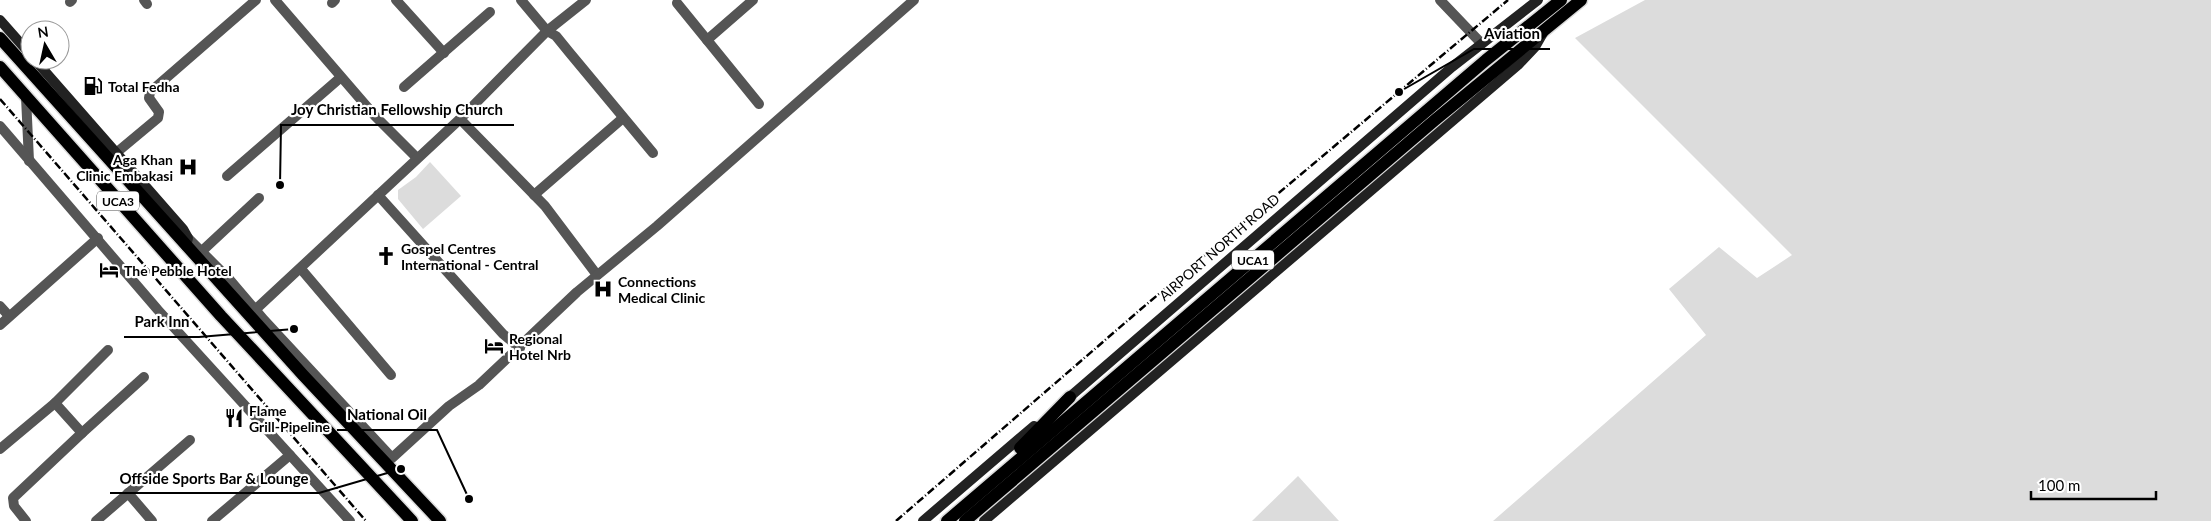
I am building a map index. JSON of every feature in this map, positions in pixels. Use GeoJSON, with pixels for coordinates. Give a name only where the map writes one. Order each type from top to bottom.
{"type":"FeatureCollection","features":[{"type":"Feature","properties":{"kind":"main road","name":"AIRPORT NORTH ROAD"},"geometry":{"type":"LineString","coordinates":[[923,521],[1481,43],[1538,0]]}},
{"type":"Feature","properties":{"kind":"main road","name":"UCA1"},"geometry":{"type":"LineString","coordinates":[[947,521],[1479,67],[1561,0]]}},
{"type":"Feature","properties":{"kind":"main road","name":"UCA1"},"geometry":{"type":"LineString","coordinates":[[965,521],[1427,126],[1580,0]]}},
{"type":"Feature","properties":{"kind":"main road"},"geometry":{"type":"LineString","coordinates":[[0,20],[20,43]]}},
{"type":"Feature","properties":{"kind":"main road","name":"UCA1"},"geometry":{"type":"LineString","coordinates":[[984,521],[1518,65],[1540,41],[1546,28]]}},
{"type":"Feature","properties":{"kind":"main road","name":"UCA3"},"geometry":{"type":"LineString","coordinates":[[0,38],[440,521]]}},
{"type":"Feature","properties":{"kind":"main road","name":"UCA3"},"geometry":{"type":"LineString","coordinates":[[0,67],[238,334],[412,521]]}},
{"type":"Feature","properties":{"kind":"main road","name":"UCA3"},"geometry":{"type":"LineString","coordinates":[[45,70],[116,153],[159,198],[183,228],[187,242]]}},
{"type":"Feature","properties":{"kind":"main road"},"geometry":{"type":"LineString","coordinates":[[988,486],[1015,453],[1070,397]]}},
{"type":"Feature","properties":{"kind":"street"},"geometry":{"type":"LineString","coordinates":[[116,153],[158,118],[159,112],[149,98],[150,92],[256,0]]}},
{"type":"Feature","properties":{"kind":"street"},"geometry":{"type":"LineString","coordinates":[[275,0],[340,78],[418,158]]}},
{"type":"Feature","properties":{"kind":"street"},"geometry":{"type":"LineString","coordinates":[[396,0],[444,53]]}},
{"type":"Feature","properties":{"kind":"street"},"geometry":{"type":"LineString","coordinates":[[521,0],[547,31],[556,36],[565,46],[652,153]]}},
{"type":"Feature","properties":{"kind":"street"},"geometry":{"type":"LineString","coordinates":[[254,315],[460,119],[547,31],[586,0]]}},
{"type":"Feature","properties":{"kind":"street"},"geometry":{"type":"LineString","coordinates":[[707,40],[753,0]]}},
{"type":"Feature","properties":{"kind":"street"},"geometry":{"type":"LineString","coordinates":[[187,242],[202,251],[254,315],[392,458],[520,348],[550,316],[657,226],[914,0]]}},
{"type":"Feature","properties":{"kind":"street"},"geometry":{"type":"LineString","coordinates":[[1440,0],[1481,43]]}},
{"type":"Feature","properties":{"kind":"street"},"geometry":{"type":"LineString","coordinates":[[677,3],[759,104]]}},
{"type":"Feature","properties":{"kind":"street"},"geometry":{"type":"LineString","coordinates":[[404,87],[490,12]]}},
{"type":"Feature","properties":{"kind":"street"},"geometry":{"type":"LineString","coordinates":[[227,176],[340,78]]}},
{"type":"Feature","properties":{"kind":"street"},"geometry":{"type":"LineString","coordinates":[[26,97],[29,162]]}},
{"type":"Feature","properties":{"kind":"street"},"geometry":{"type":"LineString","coordinates":[[534,195],[623,118]]}},
{"type":"Feature","properties":{"kind":"street"},"geometry":{"type":"LineString","coordinates":[[460,119],[555,218],[597,275]]}},
{"type":"Feature","properties":{"kind":"street"},"geometry":{"type":"LineString","coordinates":[[1,130],[98,238],[153,304],[350,521]]}},
{"type":"Feature","properties":{"kind":"street"},"geometry":{"type":"LineString","coordinates":[[378,195],[503,334],[520,348]]}},
{"type":"Feature","properties":{"kind":"street"},"geometry":{"type":"LineString","coordinates":[[202,251],[259,198]]}},
{"type":"Feature","properties":{"kind":"street"},"geometry":{"type":"LineString","coordinates":[[0,325],[98,238]]}},
{"type":"Feature","properties":{"kind":"street"},"geometry":{"type":"LineString","coordinates":[[301,269],[391,375]]}},
{"type":"Feature","properties":{"kind":"street"},"geometry":{"type":"LineString","coordinates":[[0,306],[9,316]]}},
{"type":"Feature","properties":{"kind":"street"},"geometry":{"type":"LineString","coordinates":[[0,449],[54,403],[108,350]]}},
{"type":"Feature","properties":{"kind":"street"},"geometry":{"type":"LineString","coordinates":[[26,521],[14,506],[13,498],[144,377]]}},
{"type":"Feature","properties":{"kind":"street"},"geometry":{"type":"LineString","coordinates":[[54,403],[82,433]]}},
{"type":"Feature","properties":{"kind":"street"},"geometry":{"type":"LineString","coordinates":[[96,521],[190,440]]}},
{"type":"Feature","properties":{"kind":"street"},"geometry":{"type":"LineString","coordinates":[[212,521],[290,454]]}},
{"type":"Feature","properties":{"kind":"street"},"geometry":{"type":"LineString","coordinates":[[128,493],[152,521]]}},
{"type":"Feature","properties":{"kind":"shaded area"},"geometry":{"type":"Polygon","coordinates":[[[1645,0],[2211,0],[2211,521],[1493,521],[1706,335],[1669,289],[1719,247],[1757,278],[1792,255],[1575,38],[1645,0]]]}},
{"type":"Feature","properties":{"kind":"shaded area"},"geometry":{"type":"Polygon","coordinates":[[[430,162],[461,196],[423,229],[398,199],[398,190],[416,177],[430,162]]]}},
{"type":"Feature","properties":{"kind":"shaded area"},"geometry":{"type":"Polygon","coordinates":[[[1298,476],[1339,521],[1252,521],[1298,476]]]}},
{"type":"Feature","properties":{"kind":"railway"},"geometry":{"type":"LineString","coordinates":[[896,521],[1141,309],[1508,0]]}},
{"type":"Feature","properties":{"kind":"railway"},"geometry":{"type":"LineString","coordinates":[[0,99],[366,521]]}},
{"type":"Feature","properties":{"kind":"place","name":"Total Fedha"},"geometry":{"type":"Point","coordinates":[93,86]}},
{"type":"Feature","properties":{"kind":"place","name":"Aviation"},"geometry":{"type":"Point","coordinates":[1399,92]}},
{"type":"Feature","properties":{"kind":"place","name":"Aga Khan Clinic Embakasi"},"geometry":{"type":"Point","coordinates":[188,167]}},
{"type":"Feature","properties":{"kind":"place","name":"Joy Christian Fellowship Church"},"geometry":{"type":"Point","coordinates":[280,185]}},
{"type":"Feature","properties":{"kind":"place","name":"Gospel Centres International - Central"},"geometry":{"type":"Point","coordinates":[386,256]}},
{"type":"Feature","properties":{"kind":"place","name":"The Pebble Hotel"},"geometry":{"type":"Point","coordinates":[109,270]}},
{"type":"Feature","properties":{"kind":"place","name":"Connections Medical Clinic"},"geometry":{"type":"Point","coordinates":[603,289]}},
{"type":"Feature","properties":{"kind":"place","name":"Park Inn"},"geometry":{"type":"Point","coordinates":[294,329]}},
{"type":"Feature","properties":{"kind":"place","name":"Regional Hotel Nrb"},"geometry":{"type":"Point","coordinates":[494,346]}},
{"type":"Feature","properties":{"kind":"place","name":"Flame Grill-Pipeline"},"geometry":{"type":"Point","coordinates":[234,418]}},
{"type":"Feature","properties":{"kind":"place","name":"Offside Sports Bar & Lounge"},"geometry":{"type":"Point","coordinates":[401,469]}},
{"type":"Feature","properties":{"kind":"place","name":"National Oil"},"geometry":{"type":"Point","coordinates":[469,499]}}]}
